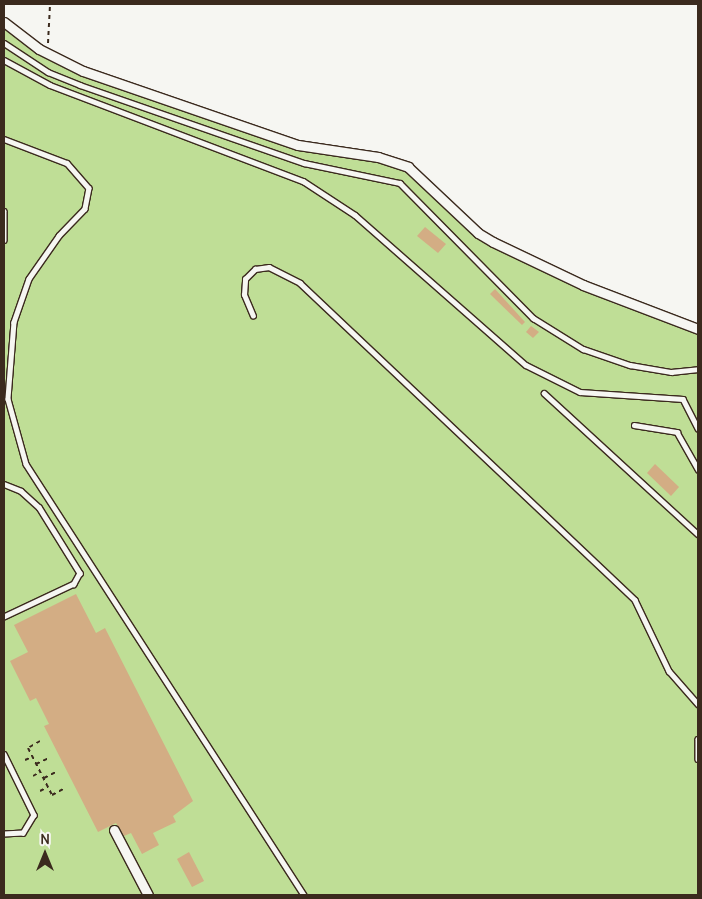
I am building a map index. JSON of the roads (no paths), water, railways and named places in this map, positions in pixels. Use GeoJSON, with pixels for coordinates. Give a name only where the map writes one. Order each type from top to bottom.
{"type":"FeatureCollection","features":[{"type":"Feature","properties":{"kind":"street"},"geometry":{"type":"LineString","coordinates":[[4,22],[46,53],[83,71],[298,145],[378,157],[408,167],[478,233],[494,242],[583,286],[698,329]]}},
{"type":"Feature","properties":{"kind":"street"},"geometry":{"type":"LineString","coordinates":[[114,830],[148,895]]}},
{"type":"Feature","properties":{"kind":"lane"},"geometry":{"type":"LineString","coordinates":[[4,43],[48,72],[80,85],[304,163],[400,183],[541,323],[583,349],[630,366],[671,372],[698,369]]}},
{"type":"Feature","properties":{"kind":"lane"},"geometry":{"type":"LineString","coordinates":[[4,60],[50,85],[310,185],[354,215],[526,366],[580,392],[683,399],[698,428]]}},
{"type":"Feature","properties":{"kind":"lane"},"geometry":{"type":"LineString","coordinates":[[4,139],[67,163],[89,188],[85,209],[59,236],[29,279],[14,322],[8,399],[18,443],[26,464],[304,895]]}},
{"type":"Feature","properties":{"kind":"lane"},"geometry":{"type":"LineString","coordinates":[[4,211],[4,240]]}},
{"type":"Feature","properties":{"kind":"lane"},"geometry":{"type":"LineString","coordinates":[[253,316],[244,295],[245,279],[255,269],[269,267],[300,283],[635,600],[669,671],[698,704]]}},
{"type":"Feature","properties":{"kind":"lane"},"geometry":{"type":"LineString","coordinates":[[544,393],[698,534]]}},
{"type":"Feature","properties":{"kind":"lane"},"geometry":{"type":"LineString","coordinates":[[634,425],[677,432],[698,469]]}},
{"type":"Feature","properties":{"kind":"lane"},"geometry":{"type":"LineString","coordinates":[[4,484],[21,491],[39,507],[80,573],[74,584],[4,617]]}},
{"type":"Feature","properties":{"kind":"lane"},"geometry":{"type":"LineString","coordinates":[[698,739],[698,759]]}},
{"type":"Feature","properties":{"kind":"lane"},"geometry":{"type":"LineString","coordinates":[[4,754],[34,815],[23,833],[4,834]]}}]}
